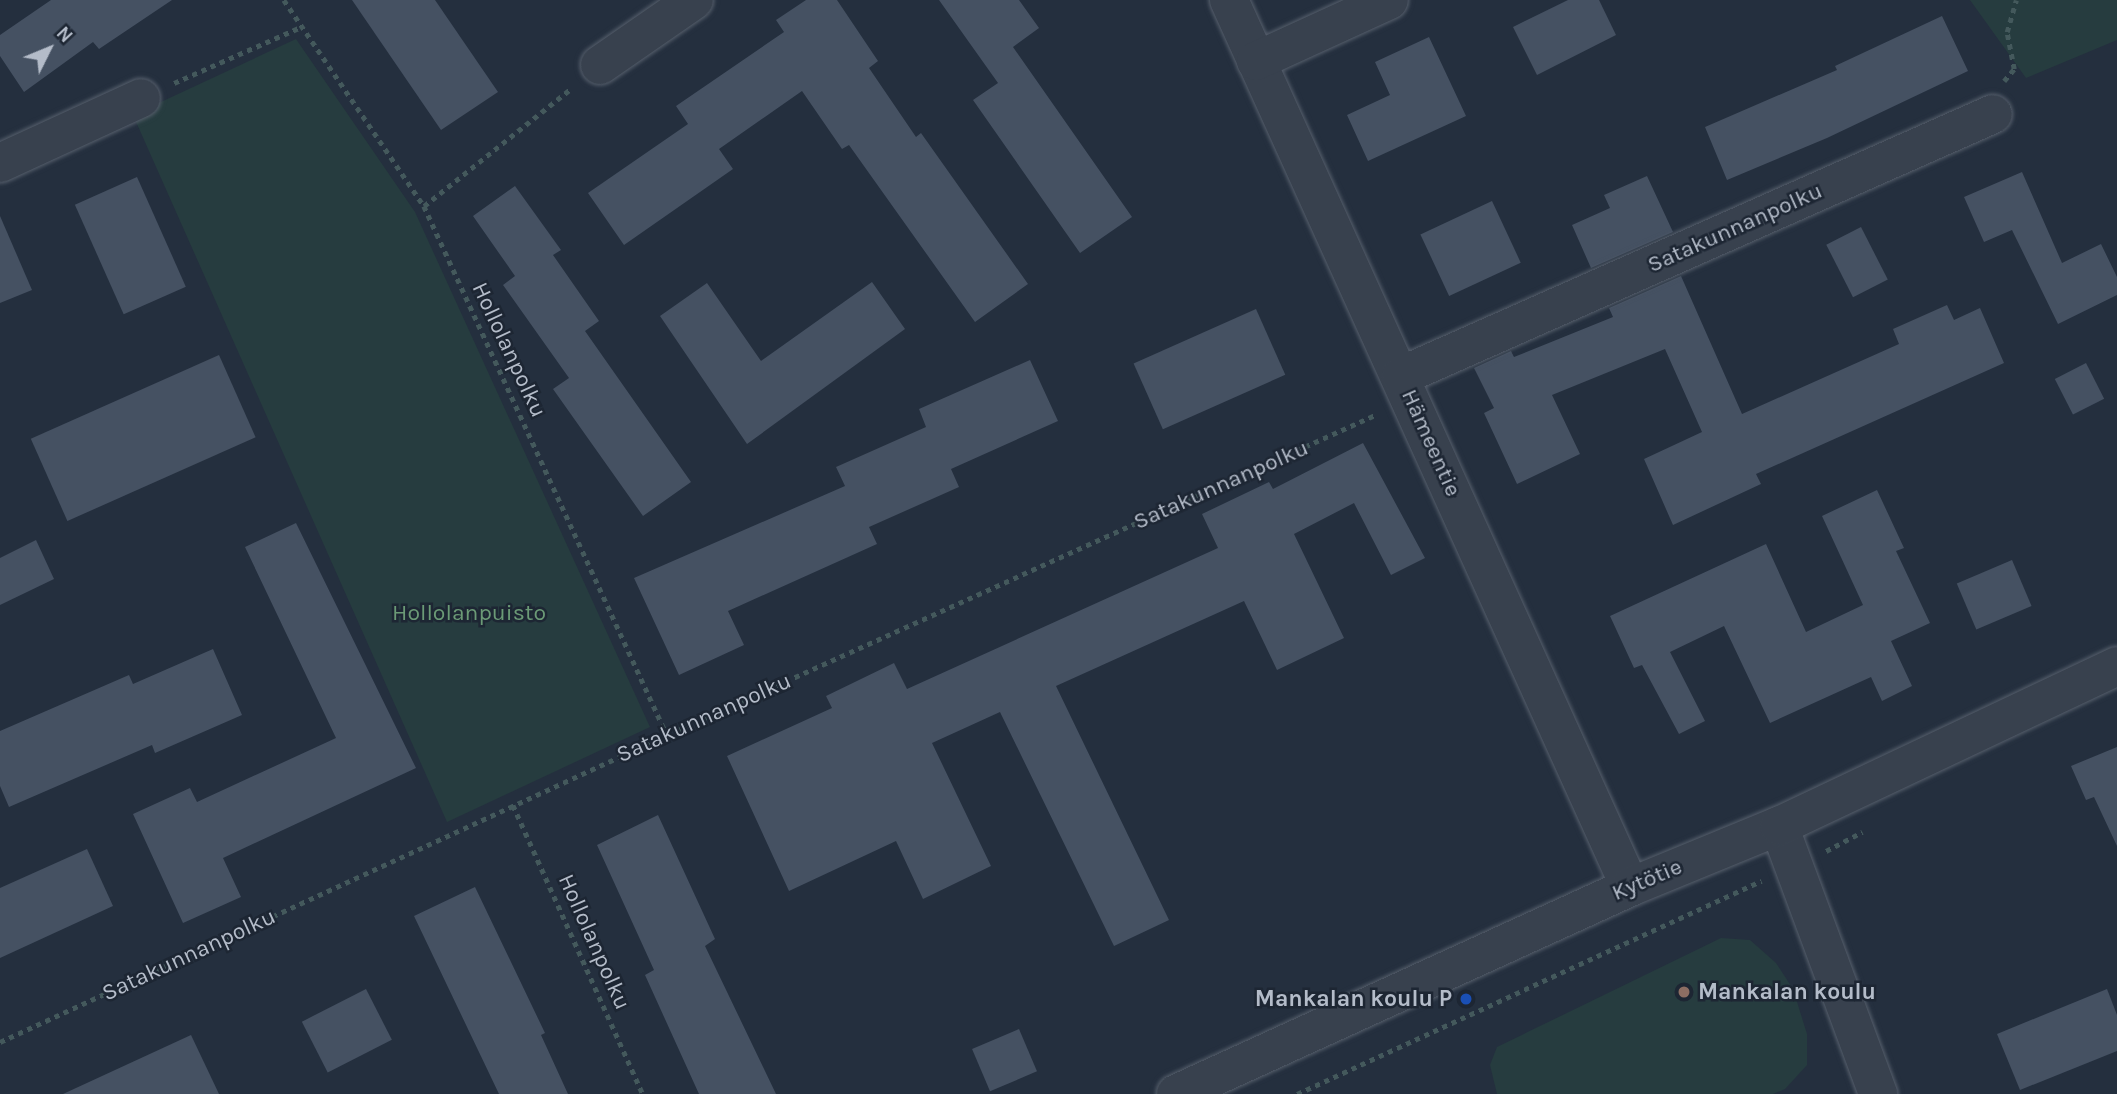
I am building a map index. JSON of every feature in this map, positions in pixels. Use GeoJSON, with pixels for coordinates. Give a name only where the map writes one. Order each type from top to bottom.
{"type":"FeatureCollection","features":[{"type":"Feature","properties":{"kind":"street"},"geometry":{"type":"LineString","coordinates":[[600,65],[694,0]]}},
{"type":"Feature","properties":{"kind":"street","name":"Hämeentie"},"geometry":{"type":"LineString","coordinates":[[1229,0],[1630,887]]}},
{"type":"Feature","properties":{"kind":"street"},"geometry":{"type":"LineString","coordinates":[[1256,61],[1389,0]]}},
{"type":"Feature","properties":{"kind":"street"},"geometry":{"type":"LineString","coordinates":[[0,163],[142,98]]}},
{"type":"Feature","properties":{"kind":"street","name":"Satakunnanpolku"},"geometry":{"type":"LineString","coordinates":[[1406,388],[1993,114]]}},
{"type":"Feature","properties":{"kind":"street","name":"Kytötie"},"geometry":{"type":"LineString","coordinates":[[1175,1094],[1630,887],[1779,826],[2117,666]]}},
{"type":"Feature","properties":{"kind":"street"},"geometry":{"type":"LineString","coordinates":[[1779,826],[1878,1094]]}},
{"type":"Feature","properties":{"kind":"path","name":"Hollolanpolku"},"geometry":{"type":"LineString","coordinates":[[284,0],[424,205],[667,735]]}},
{"type":"Feature","properties":{"kind":"path"},"geometry":{"type":"LineString","coordinates":[[1993,114],[1998,88],[2014,69],[2007,32],[2016,0]]}},
{"type":"Feature","properties":{"kind":"path"},"geometry":{"type":"LineString","coordinates":[[142,98],[301,27]]}},
{"type":"Feature","properties":{"kind":"path"},"geometry":{"type":"LineString","coordinates":[[424,205],[600,65]]}},
{"type":"Feature","properties":{"kind":"path","name":"Satakunnanpolku"},"geometry":{"type":"LineString","coordinates":[[0,1042],[667,735],[1406,388]]}},
{"type":"Feature","properties":{"kind":"path","name":"Hollolanpolku"},"geometry":{"type":"LineString","coordinates":[[513,805],[643,1094]]}},
{"type":"Feature","properties":{"kind":"path"},"geometry":{"type":"LineString","coordinates":[[1297,1094],[1794,866],[1870,827]]}},
{"type":"Feature","properties":{"kind":"green space"},"geometry":{"type":"Polygon","coordinates":[[[1970,0],[2117,0],[2117,40],[2026,78],[1970,0]]]}},
{"type":"Feature","properties":{"kind":"green space","name":"Hollolanpuisto"},"geometry":{"type":"Polygon","coordinates":[[[296,39],[415,212],[650,727],[447,822],[133,115],[296,39]]]}},
{"type":"Feature","properties":{"kind":"green space","name":"Mankalan koulu"},"geometry":{"type":"Polygon","coordinates":[[[1721,938],[1750,940],[1776,963],[1793,989],[1807,1034],[1807,1065],[1785,1089],[1773,1094],[1497,1094],[1490,1065],[1497,1047],[1721,938]]]}},
{"type":"Feature","properties":{"kind":"building"},"geometry":{"type":"Polygon","coordinates":[[[51,0],[172,0],[99,49],[93,42],[24,92],[0,56],[0,35],[51,0]]]}},
{"type":"Feature","properties":{"kind":"building"},"geometry":{"type":"Polygon","coordinates":[[[352,0],[435,0],[498,92],[441,130],[352,0]]]}},
{"type":"Feature","properties":{"kind":"building"},"geometry":{"type":"Polygon","coordinates":[[[806,0],[837,0],[878,61],[869,68],[916,137],[921,133],[1028,284],[975,322],[849,145],[842,149],[802,91],[719,149],[733,169],[624,245],[588,193],[688,124],[676,106],[784,32],[776,20],[806,0]]]}},
{"type":"Feature","properties":{"kind":"building"},"geometry":{"type":"Polygon","coordinates":[[[939,0],[1019,0],[1039,28],[1013,47],[1132,217],[1080,253],[973,100],[998,83],[939,0]]]}},
{"type":"Feature","properties":{"kind":"building"},"geometry":{"type":"Polygon","coordinates":[[[1568,0],[1599,0],[1616,35],[1537,75],[1513,27],[1568,0]]]}},
{"type":"Feature","properties":{"kind":"building"},"geometry":{"type":"Polygon","coordinates":[[[1942,16],[1968,71],[1827,138],[1727,180],[1705,127],[1837,70],[1835,66],[1942,16]]]}},
{"type":"Feature","properties":{"kind":"building"},"geometry":{"type":"Polygon","coordinates":[[[1429,37],[1466,116],[1368,161],[1347,115],[1390,95],[1375,62],[1429,37]]]}},
{"type":"Feature","properties":{"kind":"building"},"geometry":{"type":"Polygon","coordinates":[[[2022,172],[2062,263],[2101,244],[2117,277],[2117,295],[2058,324],[2012,230],[1984,242],[1964,197],[2022,172]]]}},
{"type":"Feature","properties":{"kind":"building"},"geometry":{"type":"Polygon","coordinates":[[[1647,176],[1673,232],[1591,268],[1572,225],[1610,208],[1604,195],[1647,176]]]}},
{"type":"Feature","properties":{"kind":"building"},"geometry":{"type":"Polygon","coordinates":[[[137,177],[186,287],[124,314],[75,205],[137,177]]]}},
{"type":"Feature","properties":{"kind":"building"},"geometry":{"type":"Polygon","coordinates":[[[515,186],[561,250],[553,255],[599,321],[585,331],[691,482],[643,516],[553,389],[569,378],[503,285],[515,276],[473,216],[515,186]]]}},
{"type":"Feature","properties":{"kind":"building"},"geometry":{"type":"Polygon","coordinates":[[[1492,201],[1521,263],[1449,296],[1420,234],[1492,201]]]}},
{"type":"Feature","properties":{"kind":"building"},"geometry":{"type":"Polygon","coordinates":[[[0,216],[32,290],[0,303],[0,216]]]}},
{"type":"Feature","properties":{"kind":"building"},"geometry":{"type":"Polygon","coordinates":[[[1861,227],[1888,280],[1853,297],[1826,245],[1861,227]]]}},
{"type":"Feature","properties":{"kind":"building"},"geometry":{"type":"Polygon","coordinates":[[[1681,276],[1742,414],[1899,344],[1893,329],[1947,305],[1954,320],[1980,308],[2004,363],[1756,474],[1761,484],[1673,525],[1644,459],[1702,432],[1665,349],[1552,395],[1580,454],[1517,484],[1484,413],[1494,408],[1474,368],[1511,351],[1514,357],[1613,317],[1609,308],[1681,276]]]}},
{"type":"Feature","properties":{"kind":"building"},"geometry":{"type":"Polygon","coordinates":[[[872,282],[905,329],[747,444],[660,316],[707,283],[761,361],[872,282]]]}},
{"type":"Feature","properties":{"kind":"building"},"geometry":{"type":"Polygon","coordinates":[[[1256,309],[1285,375],[1163,429],[1134,364],[1256,309]]]}},
{"type":"Feature","properties":{"kind":"building"},"geometry":{"type":"Polygon","coordinates":[[[219,355],[256,437],[67,521],[31,439],[219,355]]]}},
{"type":"Feature","properties":{"kind":"building"},"geometry":{"type":"Polygon","coordinates":[[[1030,360],[1058,421],[951,469],[959,487],[869,527],[877,544],[728,611],[744,645],[679,675],[634,578],[845,486],[836,467],[926,427],[919,409],[1030,360]]]}},
{"type":"Feature","properties":{"kind":"building"},"geometry":{"type":"Polygon","coordinates":[[[2086,363],[2104,399],[2073,415],[2055,379],[2086,363]]]}},
{"type":"Feature","properties":{"kind":"building"},"geometry":{"type":"Polygon","coordinates":[[[1363,443],[1425,558],[1391,575],[1354,503],[1294,534],[1344,638],[1277,670],[1244,601],[1056,686],[1169,920],[1114,946],[1000,712],[932,743],[991,866],[923,899],[896,841],[789,891],[727,756],[832,708],[826,696],[894,663],[907,689],[1218,548],[1202,514],[1269,482],[1273,489],[1363,443]]]}},
{"type":"Feature","properties":{"kind":"building"},"geometry":{"type":"Polygon","coordinates":[[[1877,490],[1904,548],[1896,551],[1930,623],[1891,641],[1912,686],[1882,701],[1871,677],[1770,723],[1724,626],[1670,652],[1705,721],[1679,734],[1642,665],[1634,668],[1610,616],[1766,544],[1806,632],[1863,605],[1822,516],[1877,490]]]}},
{"type":"Feature","properties":{"kind":"building"},"geometry":{"type":"Polygon","coordinates":[[[296,523],[416,768],[223,858],[241,897],[183,923],[133,814],[190,788],[197,802],[336,738],[245,547],[296,523]]]}},
{"type":"Feature","properties":{"kind":"building"},"geometry":{"type":"Polygon","coordinates":[[[36,540],[54,579],[0,605],[0,558],[36,540]]]}},
{"type":"Feature","properties":{"kind":"building"},"geometry":{"type":"Polygon","coordinates":[[[2012,560],[2032,606],[1976,629],[1957,583],[2012,560]]]}},
{"type":"Feature","properties":{"kind":"building"},"geometry":{"type":"Polygon","coordinates":[[[213,649],[242,715],[155,753],[152,745],[9,807],[0,786],[0,731],[129,675],[133,684],[213,649]]]}},
{"type":"Feature","properties":{"kind":"building"},"geometry":{"type":"Polygon","coordinates":[[[2117,747],[2117,846],[2094,797],[2086,800],[2071,766],[2117,747]]]}},
{"type":"Feature","properties":{"kind":"building"},"geometry":{"type":"Polygon","coordinates":[[[658,815],[715,939],[705,946],[776,1094],[699,1094],[645,975],[654,970],[597,845],[658,815]]]}},
{"type":"Feature","properties":{"kind":"building"},"geometry":{"type":"Polygon","coordinates":[[[87,849],[113,906],[0,958],[0,888],[87,849]]]}},
{"type":"Feature","properties":{"kind":"building"},"geometry":{"type":"Polygon","coordinates":[[[475,887],[545,1033],[541,1035],[568,1094],[499,1094],[414,916],[475,887]]]}},
{"type":"Feature","properties":{"kind":"building"},"geometry":{"type":"Polygon","coordinates":[[[366,989],[392,1040],[328,1072],[302,1022],[366,989]]]}},
{"type":"Feature","properties":{"kind":"building"},"geometry":{"type":"Polygon","coordinates":[[[2107,989],[2117,1015],[2117,1051],[2020,1090],[1997,1034],[2107,989]]]}},
{"type":"Feature","properties":{"kind":"building"},"geometry":{"type":"Polygon","coordinates":[[[1019,1029],[1037,1071],[990,1091],[972,1049],[1019,1029]]]}},
{"type":"Feature","properties":{"kind":"building"},"geometry":{"type":"Polygon","coordinates":[[[191,1035],[219,1094],[63,1094],[191,1035]]]}},
{"type":"Feature","properties":{"kind":"place","name":"Mankalan koulu"},"geometry":{"type":"Point","coordinates":[1684,992]}},
{"type":"Feature","properties":{"kind":"place","name":"Mankalan koulu P"},"geometry":{"type":"Point","coordinates":[1466,999]}}]}
